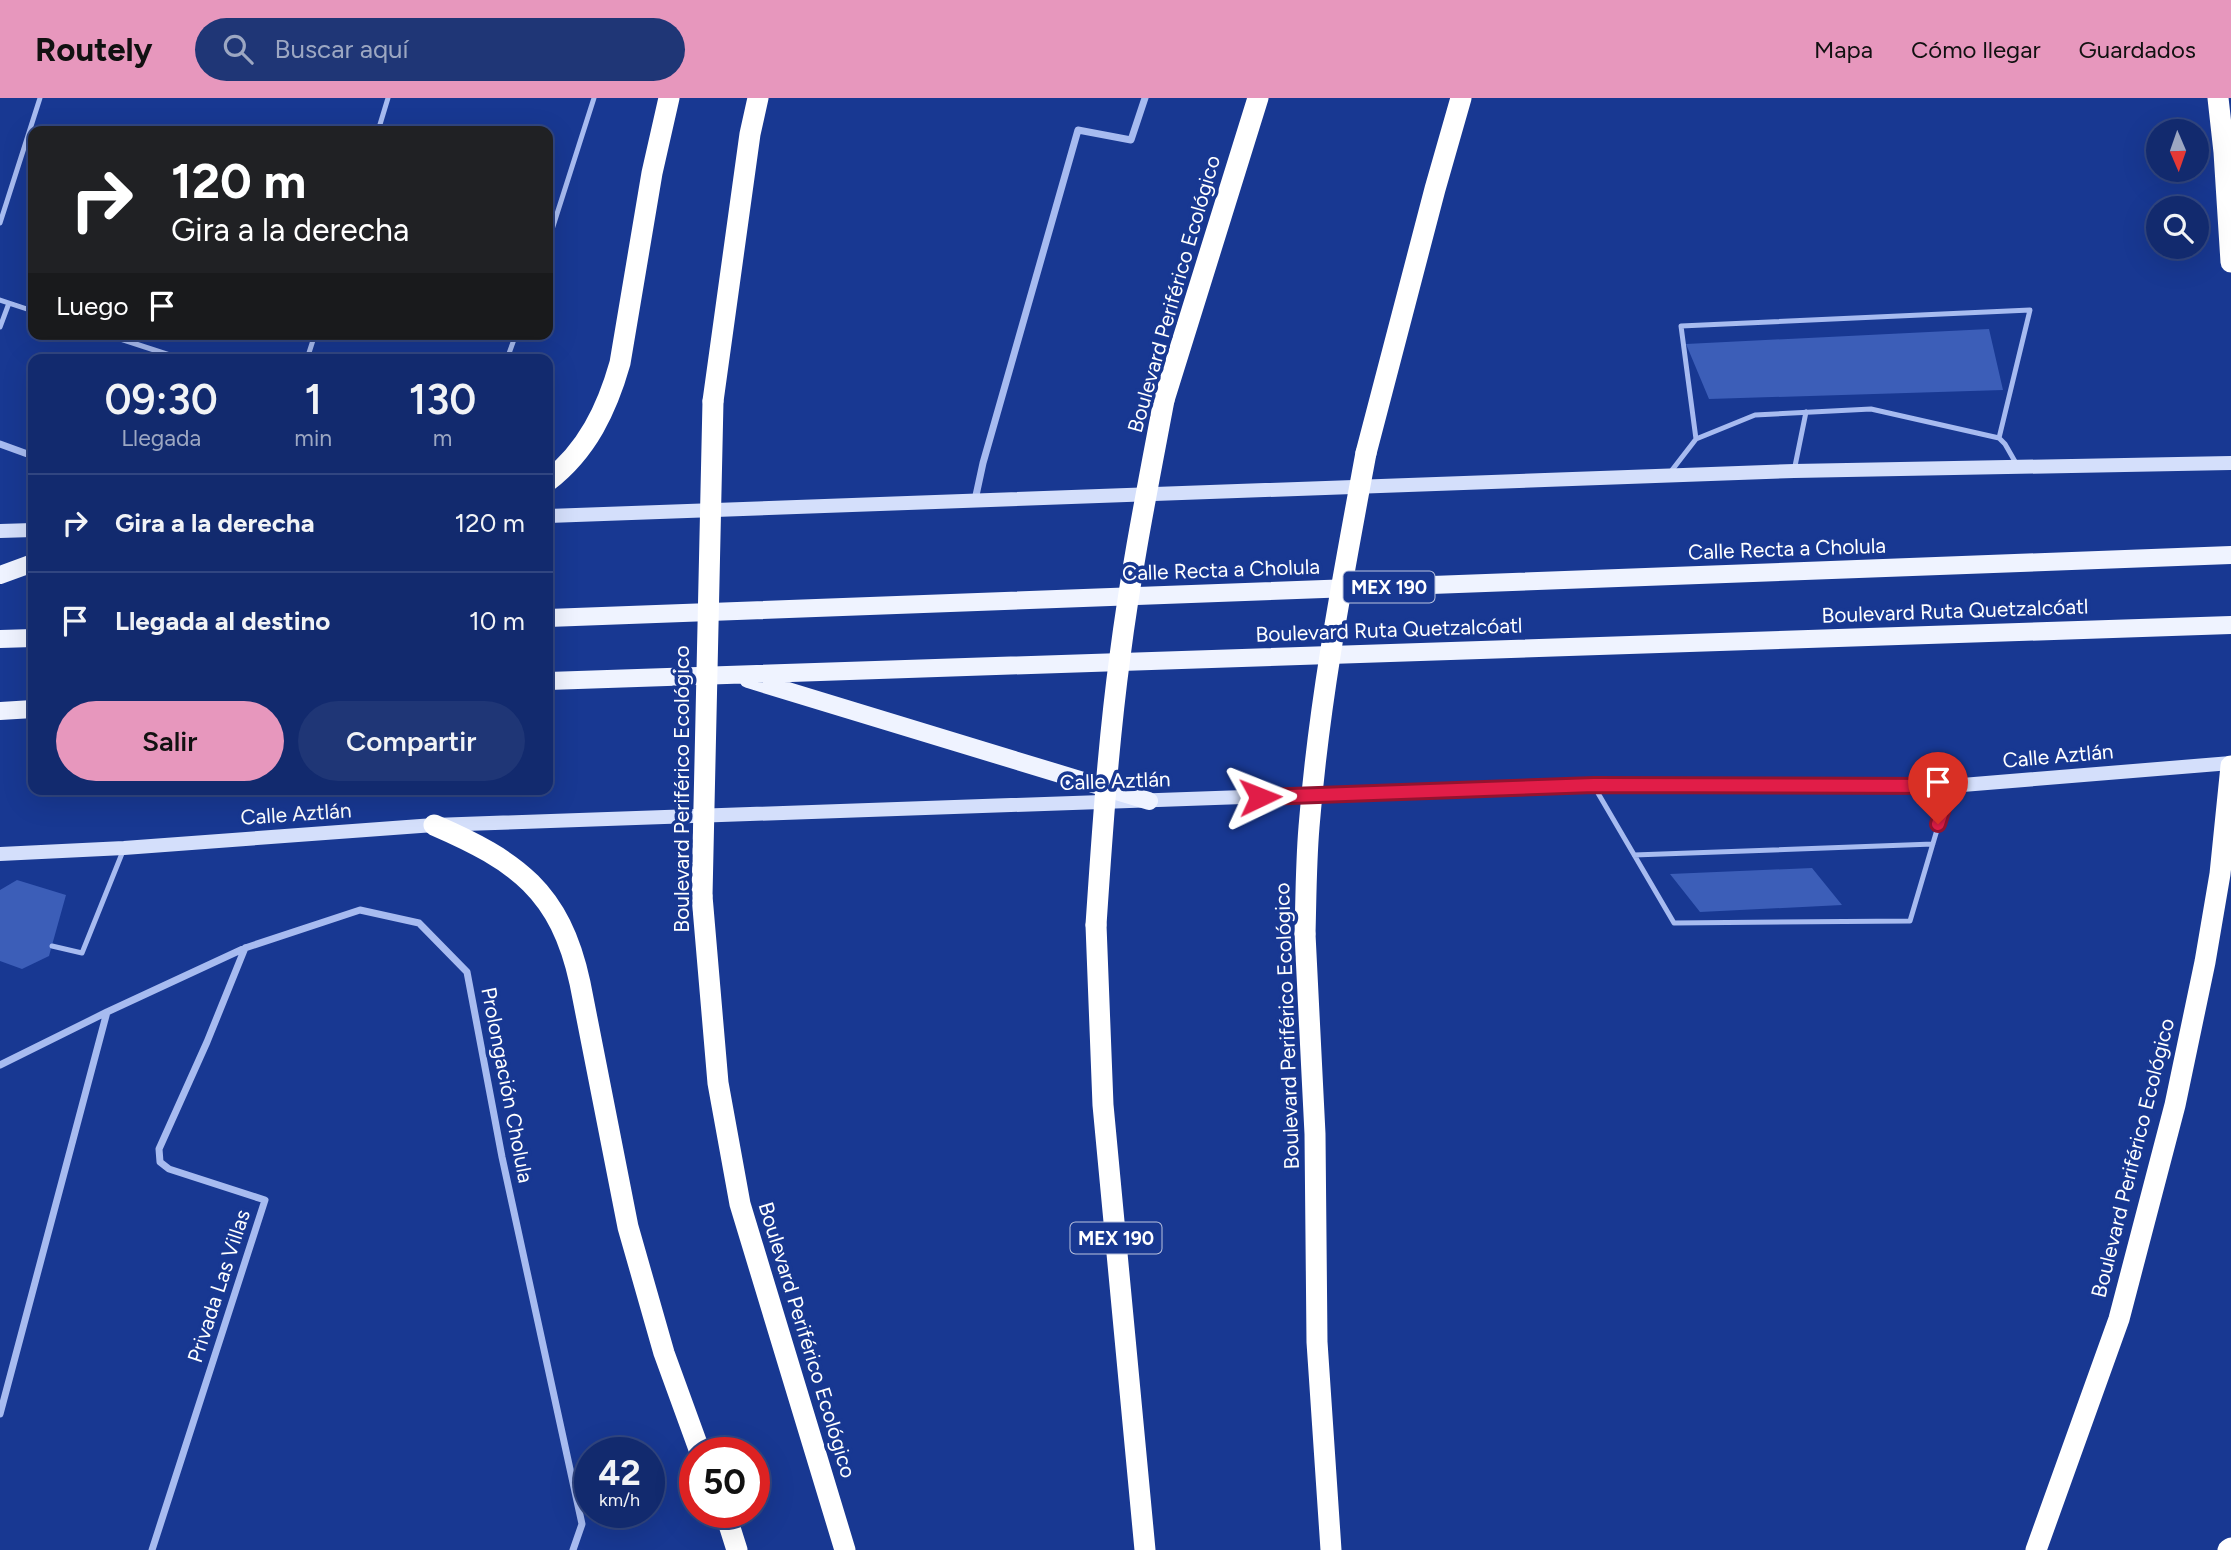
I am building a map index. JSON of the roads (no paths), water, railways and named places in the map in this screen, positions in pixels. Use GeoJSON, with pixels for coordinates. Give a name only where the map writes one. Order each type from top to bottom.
{"type":"FeatureCollection","features":[{"type":"Feature","properties":{"kind":"highway"},"geometry":{"type":"LineString","coordinates":[[553,477],[582,447],[599,421],[611,393],[620,363],[652,173],[669,98]]}},
{"type":"Feature","properties":{"kind":"highway","name":"Boulevard Periférico Ecológico"},"geometry":{"type":"LineString","coordinates":[[758,98],[750,134],[713,401],[702,896],[718,1083],[740,1205],[845,1550]]}},
{"type":"Feature","properties":{"kind":"highway","name":"Boulevard Periférico Ecológico"},"geometry":{"type":"LineString","coordinates":[[1145,1550],[1103,1105],[1096,925],[1107,776],[1120,656],[1136,548],[1164,400],[1258,98]]}},
{"type":"Feature","properties":{"kind":"highway","name":"Boulevard Periférico Ecológico"},"geometry":{"type":"LineString","coordinates":[[1331,1550],[1317,1342],[1315,1134],[1305,934],[1309,827],[1334,627],[1366,453],[1461,98]]}},
{"type":"Feature","properties":{"kind":"highway"},"geometry":{"type":"LineString","coordinates":[[2218,98],[2231,262]]}},
{"type":"Feature","properties":{"kind":"highway","name":"Boulevard Periférico Ecológico"},"geometry":{"type":"LineString","coordinates":[[2036,1550],[2119,1319],[2175,1105],[2205,962],[2220,874],[2231,764]]}},
{"type":"Feature","properties":{"kind":"highway"},"geometry":{"type":"LineString","coordinates":[[434,825],[477,844],[519,873],[540,891],[563,926],[574,953],[628,1227],[664,1353],[695,1437]]}},
{"type":"Feature","properties":{"kind":"highway"},"geometry":{"type":"LineString","coordinates":[[729,1528],[737,1550]]}},
{"type":"Feature","properties":{"kind":"main road"},"geometry":{"type":"LineString","coordinates":[[553,516],[1794,471],[2231,463]]}},
{"type":"Feature","properties":{"kind":"main road"},"geometry":{"type":"LineString","coordinates":[[0,531],[28,530]]}},
{"type":"Feature","properties":{"kind":"main road","name":"Calle Recta a Cholula"},"geometry":{"type":"LineString","coordinates":[[553,618],[2231,555]]}},
{"type":"Feature","properties":{"kind":"main road"},"geometry":{"type":"LineString","coordinates":[[0,575],[28,565]]}},
{"type":"Feature","properties":{"kind":"main road","name":"Boulevard Ruta Quetzalcóatl"},"geometry":{"type":"LineString","coordinates":[[553,681],[2231,625]]}},
{"type":"Feature","properties":{"kind":"main road"},"geometry":{"type":"LineString","coordinates":[[0,639],[28,638]]}},
{"type":"Feature","properties":{"kind":"main road"},"geometry":{"type":"LineString","coordinates":[[735,674],[1149,801]]}},
{"type":"Feature","properties":{"kind":"main road"},"geometry":{"type":"LineString","coordinates":[[0,711],[28,709]]}},
{"type":"Feature","properties":{"kind":"main road","name":"Calle Aztlán"},"geometry":{"type":"LineString","coordinates":[[0,854],[124,848],[434,825],[1594,785],[1950,786],[2231,764]]}},
{"type":"Feature","properties":{"kind":"street"},"geometry":{"type":"LineString","coordinates":[[975,501],[983,463],[1078,130],[1131,140],[1145,98]]}},
{"type":"Feature","properties":{"kind":"street"},"geometry":{"type":"LineString","coordinates":[[0,444],[28,454]]}},
{"type":"Feature","properties":{"kind":"street","name":"Prolongación Cholula"},"geometry":{"type":"LineString","coordinates":[[0,1065],[244,948],[360,910],[419,923],[467,972],[502,1157],[582,1524],[573,1550]]}},
{"type":"Feature","properties":{"kind":"street","name":"Privada Las Villas"},"geometry":{"type":"LineString","coordinates":[[152,1550],[265,1200],[169,1169],[160,1162],[159,1149],[207,1042],[244,948]]}},
{"type":"Feature","properties":{"kind":"street"},"geometry":{"type":"LineString","coordinates":[[0,1415],[107,1012]]}},
{"type":"Feature","properties":{"kind":"lane"},"geometry":{"type":"LineString","coordinates":[[31,126],[40,98]]}},
{"type":"Feature","properties":{"kind":"lane"},"geometry":{"type":"LineString","coordinates":[[380,126],[388,98]]}},
{"type":"Feature","properties":{"kind":"lane"},"geometry":{"type":"LineString","coordinates":[[553,226],[594,98]]}},
{"type":"Feature","properties":{"kind":"lane"},"geometry":{"type":"LineString","coordinates":[[0,222],[28,135]]}},
{"type":"Feature","properties":{"kind":"lane"},"geometry":{"type":"LineString","coordinates":[[0,300],[28,309]]}},
{"type":"Feature","properties":{"kind":"lane"},"geometry":{"type":"LineString","coordinates":[[0,327],[9,303]]}},
{"type":"Feature","properties":{"kind":"lane"},"geometry":{"type":"LineString","coordinates":[[1696,439],[1681,326],[2031,310],[1999,438]]}},
{"type":"Feature","properties":{"kind":"lane"},"geometry":{"type":"LineString","coordinates":[[123,340],[167,354]]}},
{"type":"Feature","properties":{"kind":"lane"},"geometry":{"type":"LineString","coordinates":[[1667,476],[1696,439],[1755,415],[1871,409],[1999,438],[2017,465]]}},
{"type":"Feature","properties":{"kind":"lane"},"geometry":{"type":"LineString","coordinates":[[1794,471],[1806,412]]}},
{"type":"Feature","properties":{"kind":"lane"},"geometry":{"type":"LineString","coordinates":[[1594,785],[1674,923],[1910,921],[1950,786]]}},
{"type":"Feature","properties":{"kind":"lane"},"geometry":{"type":"LineString","coordinates":[[1634,855],[1933,844]]}},
{"type":"Feature","properties":{"kind":"lane"},"geometry":{"type":"LineString","coordinates":[[52,946],[82,953],[124,848]]}}]}
